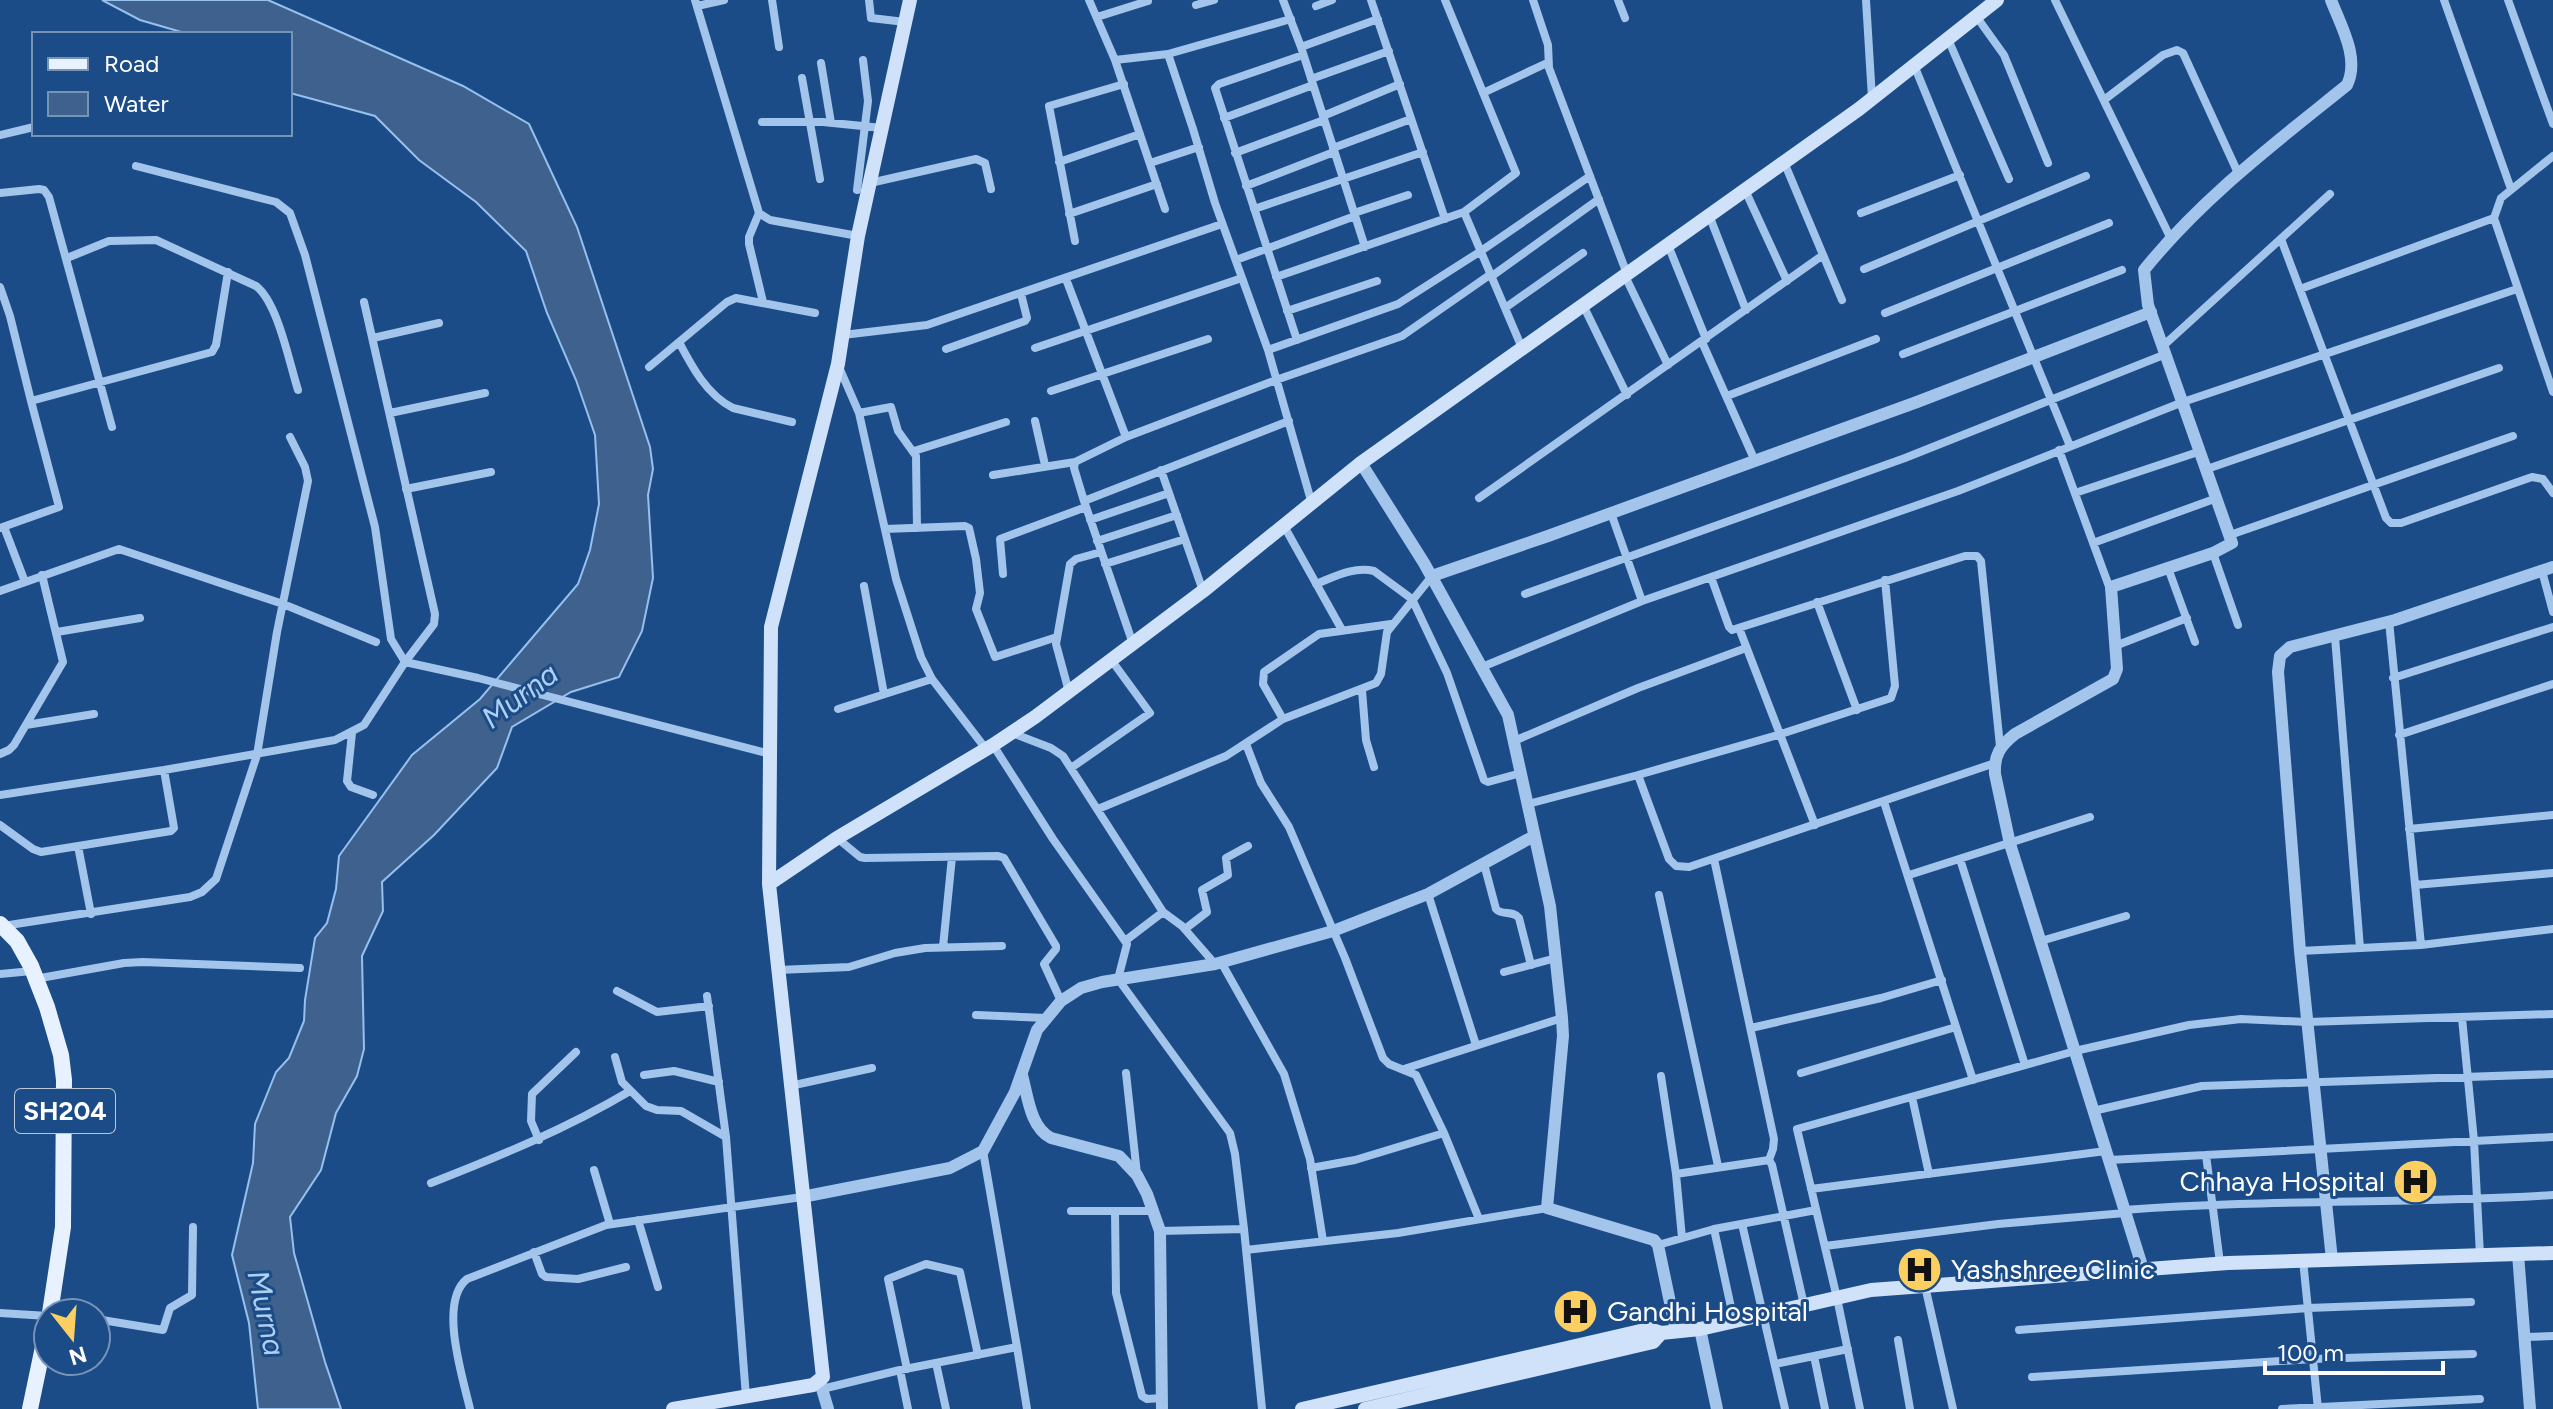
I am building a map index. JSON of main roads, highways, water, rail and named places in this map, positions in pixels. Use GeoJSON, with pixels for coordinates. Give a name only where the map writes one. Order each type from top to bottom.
{"type":"FeatureCollection","features":[{"type":"Feature","properties":{"kind":"main road"},"geometry":{"type":"LineString","coordinates":[[673,1409],[728,1405],[746,1398],[821,1385],[823,1371],[769,884],[767,832],[771,627],[838,364],[864,187],[882,128],[910,0]]}},
{"type":"Feature","properties":{"kind":"main road"},"geometry":{"type":"LineString","coordinates":[[769,884],[837,838],[1012,733],[1069,692],[1203,591],[1361,463],[1872,99],[1996,0]]}},
{"type":"Feature","properties":{"kind":"main road","name":"SH204"},"geometry":{"type":"LineString","coordinates":[[2,925],[17,941],[34,975],[61,1055],[64,1080],[63,1227],[52,1297]]}},
{"type":"Feature","properties":{"kind":"main road"},"geometry":{"type":"LineString","coordinates":[[1302,1409],[1572,1354],[1653,1342],[1668,1332],[1700,1329],[1871,1290],[2220,1263],[2553,1253]]}},
{"type":"Feature","properties":{"kind":"main road"},"geometry":{"type":"LineString","coordinates":[[1365,1409],[1429,1402],[1572,1354]]}},
{"type":"Feature","properties":{"kind":"main road"},"geometry":{"type":"LineString","coordinates":[[30,1409],[37,1377]]}},
{"type":"Feature","properties":{"kind":"water","name":"Murna"},"geometry":{"type":"Polygon","coordinates":[[[102,0],[268,0],[463,86],[529,124],[577,227],[650,447],[653,469],[648,495],[653,578],[642,631],[619,677],[571,692],[512,727],[497,768],[434,835],[382,882],[383,911],[362,956],[364,1049],[357,1076],[336,1113],[321,1170],[290,1217],[294,1253],[341,1409],[258,1409],[249,1323],[232,1255],[253,1163],[255,1124],[276,1072],[289,1058],[304,1021],[315,938],[327,923],[336,889],[339,856],[412,755],[480,699],[578,584],[590,550],[599,504],[595,435],[526,251],[476,202],[419,160],[375,116],[292,94],[292,32],[181,32],[140,20],[102,0]]]}},
{"type":"Feature","properties":{"kind":"place","name":"Chhaya Hospital"},"geometry":{"type":"Point","coordinates":[2416,1181]}},
{"type":"Feature","properties":{"kind":"place","name":"Yashshree Clinic"},"geometry":{"type":"Point","coordinates":[1920,1269]}},
{"type":"Feature","properties":{"kind":"place","name":"Gandhi Hospital"},"geometry":{"type":"Point","coordinates":[1576,1311]}}]}
